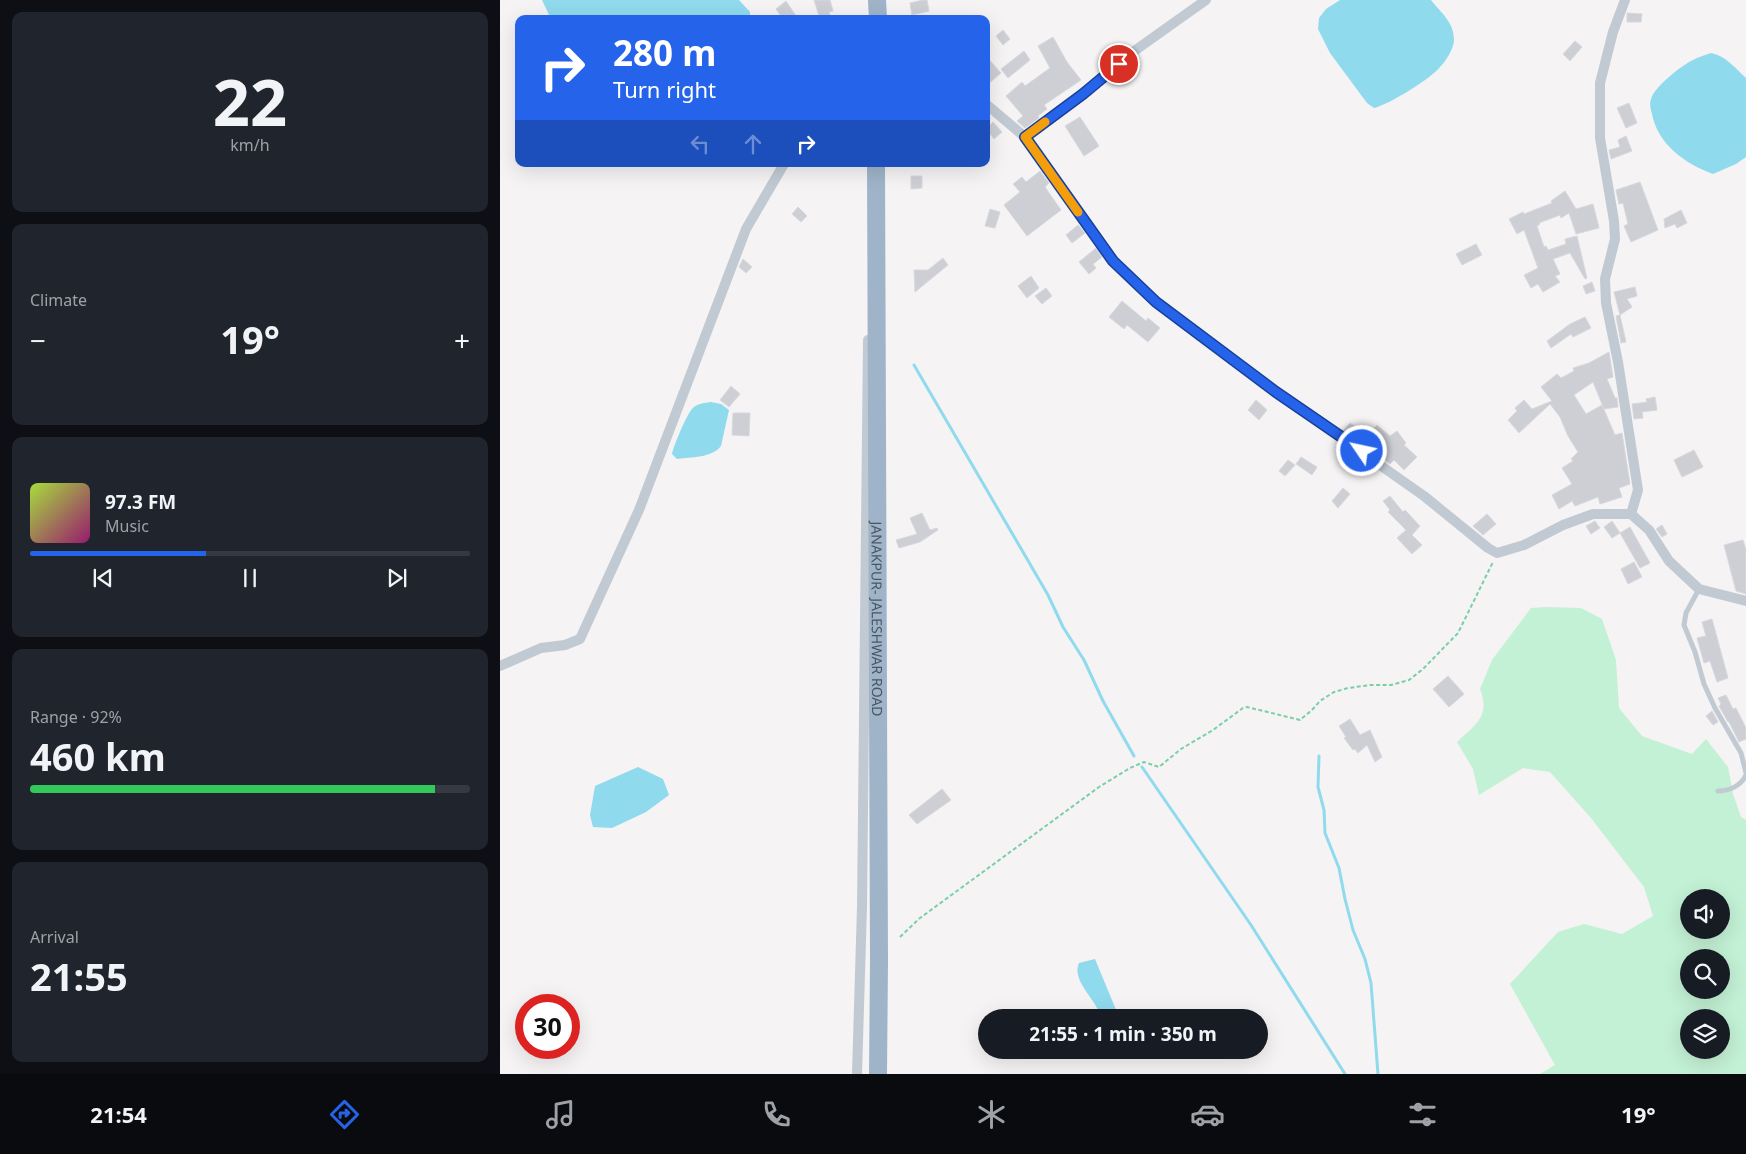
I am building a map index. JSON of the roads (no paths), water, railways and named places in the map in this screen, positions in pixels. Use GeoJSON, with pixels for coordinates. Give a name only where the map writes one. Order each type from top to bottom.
{"type":"FeatureCollection","features":[{"type":"Feature","properties":{"kind":"highway"},"geometry":{"type":"LineString","coordinates":[[877,0],[878,15]]}},
{"type":"Feature","properties":{"kind":"highway","name":"JANAKPUR- JALESHWAR ROAD"},"geometry":{"type":"LineString","coordinates":[[876,167],[878,1074]]}},
{"type":"Feature","properties":{"kind":"street"},"geometry":{"type":"LineString","coordinates":[[1025,137],[1083,94],[1130,54],[1206,0]]}},
{"type":"Feature","properties":{"kind":"street"},"geometry":{"type":"LineString","coordinates":[[1625,0],[1613,32],[1600,82],[1600,138],[1614,221],[1615,239],[1606,279],[1606,303],[1618,362],[1638,490],[1631,514]]}},
{"type":"Feature","properties":{"kind":"street"},"geometry":{"type":"LineString","coordinates":[[990,107],[1025,137],[1113,261],[1156,302],[1276,392],[1424,496],[1475,539],[1497,554],[1524,546],[1563,525],[1593,514],[1631,514],[1649,530],[1669,561],[1699,589],[1746,601]]}},
{"type":"Feature","properties":{"kind":"street"},"geometry":{"type":"LineString","coordinates":[[500,666],[541,648],[565,645],[580,639],[638,510],[746,229],[782,167]]}},
{"type":"Feature","properties":{"kind":"street"},"geometry":{"type":"LineString","coordinates":[[857,1074],[862,907],[868,347],[872,167]]}},
{"type":"Feature","properties":{"kind":"lane"},"geometry":{"type":"LineString","coordinates":[[1699,589],[1686,613],[1684,625],[1695,652],[1704,684],[1715,708],[1741,752],[1746,774],[1744,781],[1737,786],[1725,791],[1718,791]]}},
{"type":"Feature","properties":{"kind":"water"},"geometry":{"type":"Polygon","coordinates":[[[542,0],[739,0],[750,12],[750,15],[549,15],[542,0]]]}},
{"type":"Feature","properties":{"kind":"water"},"geometry":{"type":"Polygon","coordinates":[[[1340,0],[1431,0],[1452,28],[1454,43],[1447,58],[1428,78],[1399,97],[1374,108],[1367,103],[1330,53],[1318,29],[1319,18],[1326,9],[1340,0]]]}},
{"type":"Feature","properties":{"kind":"water"},"geometry":{"type":"Polygon","coordinates":[[[1711,53],[1726,60],[1746,78],[1746,157],[1736,164],[1713,174],[1683,159],[1667,144],[1655,125],[1650,105],[1653,94],[1669,77],[1688,63],[1711,53]]]}},
{"type":"Feature","properties":{"kind":"water"},"geometry":{"type":"Polygon","coordinates":[[[711,402],[721,404],[729,410],[721,446],[707,455],[677,459],[672,454],[675,444],[692,409],[701,404],[711,402]]]}},
{"type":"Feature","properties":{"kind":"water"},"geometry":{"type":"Polygon","coordinates":[[[638,767],[663,779],[669,795],[646,812],[612,828],[593,827],[590,815],[595,786],[638,767]]]}},
{"type":"Feature","properties":{"kind":"water"},"geometry":{"type":"Polygon","coordinates":[[[1095,959],[1116,1009],[1097,1009],[1078,976],[1079,963],[1095,959]]]}},
{"type":"Feature","properties":{"kind":"waterway"},"geometry":{"type":"LineString","coordinates":[[914,365],[1048,595],[1063,627],[1084,660],[1103,701],[1134,756]]}},
{"type":"Feature","properties":{"kind":"waterway"},"geometry":{"type":"LineString","coordinates":[[1319,756],[1318,787],[1324,810],[1325,833],[1339,868],[1353,930],[1365,959],[1371,983],[1378,1074]]}},
{"type":"Feature","properties":{"kind":"waterway"},"geometry":{"type":"LineString","coordinates":[[1142,767],[1251,925],[1345,1074]]}}]}
